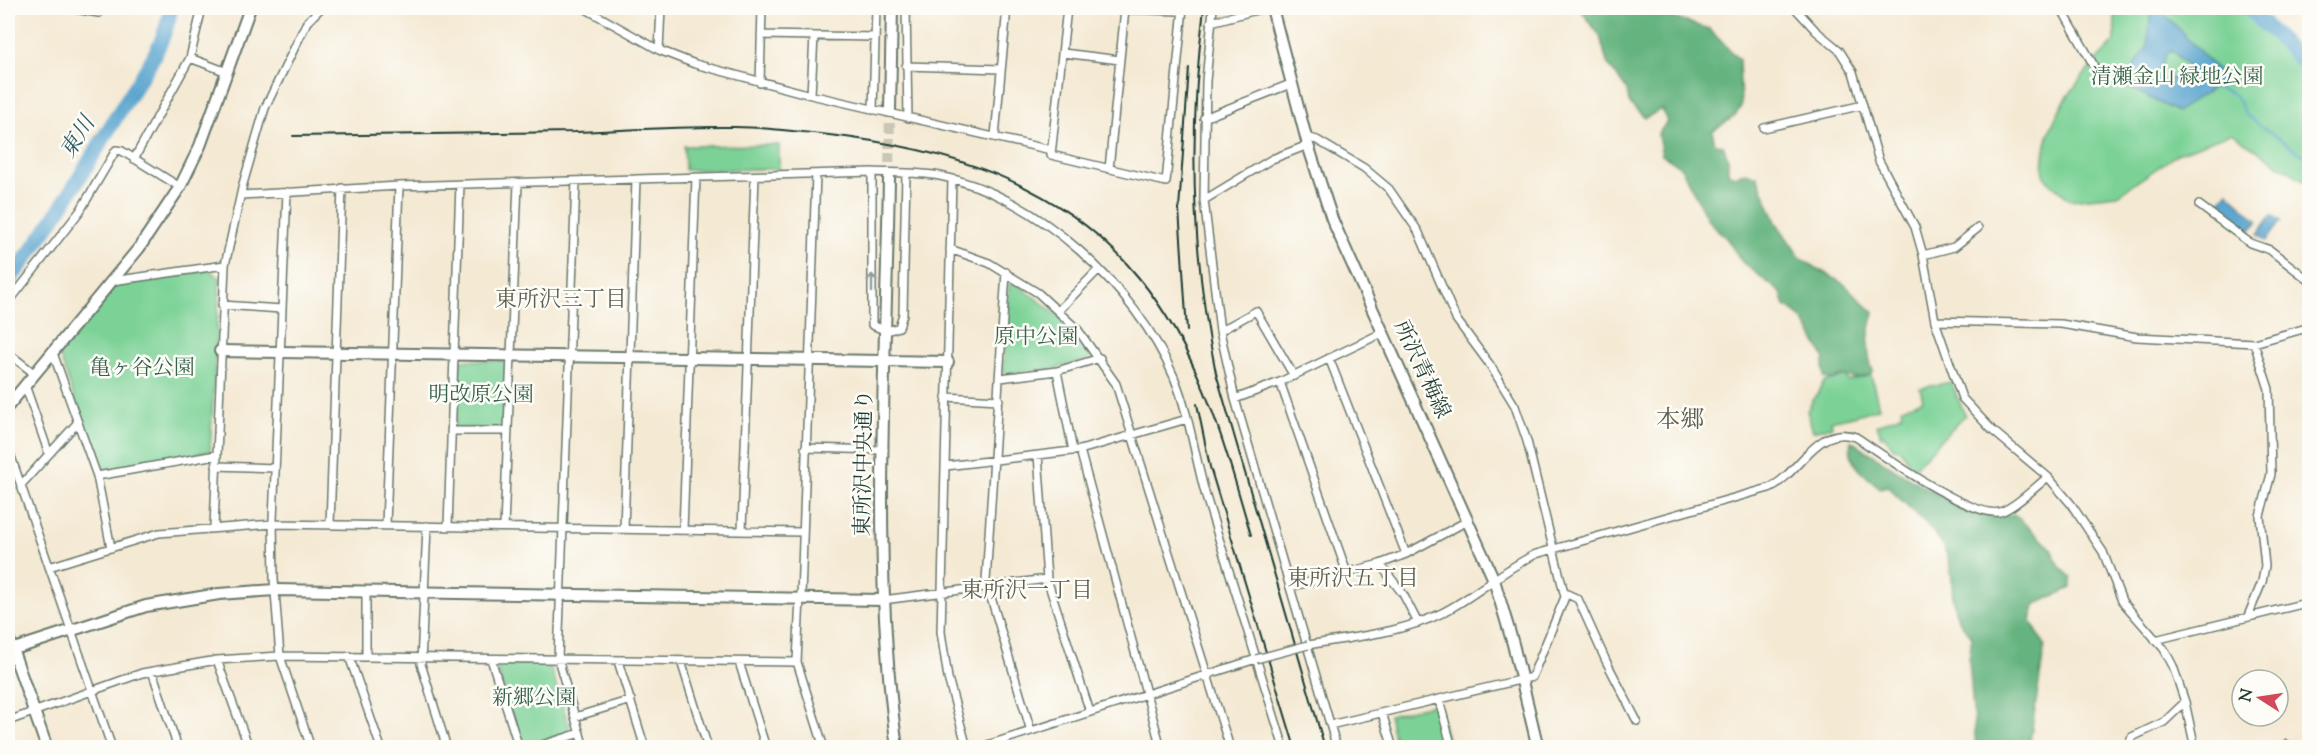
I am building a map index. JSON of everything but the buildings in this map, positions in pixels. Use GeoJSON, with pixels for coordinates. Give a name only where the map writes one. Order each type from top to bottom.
{"type":"FeatureCollection","features":[{"type":"Feature","properties":{"kind":"street"},"geometry":{"type":"LineString","coordinates":[[69,8],[99,13]]}},
{"type":"Feature","properties":{"kind":"street"},"geometry":{"type":"LineString","coordinates":[[134,159],[190,58],[202,8]]}},
{"type":"Feature","properties":{"kind":"street"},"geometry":{"type":"LineString","coordinates":[[8,406],[151,231],[180,187],[200,146],[250,8]]}},
{"type":"Feature","properties":{"kind":"street"},"geometry":{"type":"LineString","coordinates":[[214,528],[225,265],[265,108],[307,22],[321,8]]}},
{"type":"Feature","properties":{"kind":"street"},"geometry":{"type":"LineString","coordinates":[[584,8],[659,50],[695,64],[760,83],[1051,150]]}},
{"type":"Feature","properties":{"kind":"street"},"geometry":{"type":"LineString","coordinates":[[659,50],[662,8]]}},
{"type":"Feature","properties":{"kind":"street"},"geometry":{"type":"LineString","coordinates":[[747,8],[762,8],[760,83]]}},
{"type":"Feature","properties":{"kind":"street"},"geometry":{"type":"LineString","coordinates":[[873,110],[876,8]]}},
{"type":"Feature","properties":{"kind":"street"},"geometry":{"type":"LineString","coordinates":[[890,110],[892,8]]}},
{"type":"Feature","properties":{"kind":"street"},"geometry":{"type":"LineString","coordinates":[[906,8],[908,118]]}},
{"type":"Feature","properties":{"kind":"street"},"geometry":{"type":"LineString","coordinates":[[995,136],[1007,8]]}},
{"type":"Feature","properties":{"kind":"street"},"geometry":{"type":"LineString","coordinates":[[1067,8],[1051,155],[1166,182],[1182,9],[1082,8]]}},
{"type":"Feature","properties":{"kind":"street"},"geometry":{"type":"LineString","coordinates":[[1213,8],[1204,118],[1204,200],[1220,331],[1235,399],[1337,747]]}},
{"type":"Feature","properties":{"kind":"street"},"geometry":{"type":"LineString","coordinates":[[1211,22],[1264,8]]}},
{"type":"Feature","properties":{"kind":"street","name":"所沢青梅線"},"geometry":{"type":"LineString","coordinates":[[1272,8],[1307,141],[1332,219],[1494,580],[1538,747]]}},
{"type":"Feature","properties":{"kind":"street"},"geometry":{"type":"LineString","coordinates":[[1795,8],[1848,61],[1879,161],[1915,227],[1923,255],[1935,321],[1958,389],[1967,406],[2048,477],[2071,504],[2103,552],[2122,601],[2155,640],[2173,666],[2185,702],[2195,747]]}},
{"type":"Feature","properties":{"kind":"street"},"geometry":{"type":"LineString","coordinates":[[2061,8],[2093,64]]}},
{"type":"Feature","properties":{"kind":"street"},"geometry":{"type":"LineString","coordinates":[[1109,168],[1125,9]]}},
{"type":"Feature","properties":{"kind":"street"},"geometry":{"type":"LineString","coordinates":[[761,35],[875,37]]}},
{"type":"Feature","properties":{"kind":"street"},"geometry":{"type":"LineString","coordinates":[[811,95],[814,36]]}},
{"type":"Feature","properties":{"kind":"street"},"geometry":{"type":"LineString","coordinates":[[1063,52],[1120,60]]}},
{"type":"Feature","properties":{"kind":"street"},"geometry":{"type":"LineString","coordinates":[[190,58],[227,72]]}},
{"type":"Feature","properties":{"kind":"street"},"geometry":{"type":"LineString","coordinates":[[906,66],[1001,69]]}},
{"type":"Feature","properties":{"kind":"street"},"geometry":{"type":"LineString","coordinates":[[1204,118],[1293,83]]}},
{"type":"Feature","properties":{"kind":"street"},"geometry":{"type":"LineString","coordinates":[[1764,128],[1863,105]]}},
{"type":"Feature","properties":{"kind":"street"},"geometry":{"type":"LineString","coordinates":[[1204,200],[1272,159],[1307,141],[1317,140],[1364,168],[1389,189],[1418,231],[1456,319],[1490,365],[1515,406],[1527,441],[1565,592],[1562,607],[1535,674],[1522,680],[1330,725]]}},
{"type":"Feature","properties":{"kind":"street"},"geometry":{"type":"LineString","coordinates":[[8,303],[80,211],[116,150],[180,187]]}},
{"type":"Feature","properties":{"kind":"street"},"geometry":{"type":"LineString","coordinates":[[241,195],[342,188],[872,172],[906,173],[952,179],[979,187],[1025,211],[1099,269],[1152,333],[1175,379],[1205,492],[1284,747]]}},
{"type":"Feature","properties":{"kind":"street"},"geometry":{"type":"LineString","coordinates":[[872,172],[872,325],[887,331],[899,327],[903,314],[906,173]]}},
{"type":"Feature","properties":{"kind":"street"},"geometry":{"type":"LineString","coordinates":[[816,174],[797,662],[824,747]]}},
{"type":"Feature","properties":{"kind":"street"},"geometry":{"type":"LineString","coordinates":[[742,530],[755,176]]}},
{"type":"Feature","properties":{"kind":"street"},"geometry":{"type":"LineString","coordinates":[[683,530],[696,177]]}},
{"type":"Feature","properties":{"kind":"street","name":"東所沢中央通り"},"geometry":{"type":"LineString","coordinates":[[889,178],[883,600],[888,672],[897,747]]}},
{"type":"Feature","properties":{"kind":"street"},"geometry":{"type":"LineString","coordinates":[[624,529],[636,179]]}},
{"type":"Feature","properties":{"kind":"street"},"geometry":{"type":"LineString","coordinates":[[952,179],[941,592],[944,658],[967,747]]}},
{"type":"Feature","properties":{"kind":"street"},"geometry":{"type":"LineString","coordinates":[[576,181],[558,659],[584,747]]}},
{"type":"Feature","properties":{"kind":"street"},"geometry":{"type":"LineString","coordinates":[[504,527],[518,183]]}},
{"type":"Feature","properties":{"kind":"street"},"geometry":{"type":"LineString","coordinates":[[448,527],[460,184]]}},
{"type":"Feature","properties":{"kind":"street"},"geometry":{"type":"LineString","coordinates":[[386,525],[399,186]]}},
{"type":"Feature","properties":{"kind":"street"},"geometry":{"type":"LineString","coordinates":[[330,524],[342,188]]}},
{"type":"Feature","properties":{"kind":"street"},"geometry":{"type":"LineString","coordinates":[[287,192],[273,524],[275,590],[280,656],[311,747]]}},
{"type":"Feature","properties":{"kind":"street"},"geometry":{"type":"LineString","coordinates":[[2199,204],[2250,243],[2270,250],[2310,281]]}},
{"type":"Feature","properties":{"kind":"street"},"geometry":{"type":"LineString","coordinates":[[1923,255],[1954,247],[1978,228]]}},
{"type":"Feature","properties":{"kind":"street"},"geometry":{"type":"LineString","coordinates":[[950,249],[1006,272],[1059,310],[1100,357],[1116,384],[1134,435],[1230,747]]}},
{"type":"Feature","properties":{"kind":"street"},"geometry":{"type":"LineString","coordinates":[[111,281],[225,265]]}},
{"type":"Feature","properties":{"kind":"street"},"geometry":{"type":"LineString","coordinates":[[1059,310],[1099,269]]}},
{"type":"Feature","properties":{"kind":"street"},"geometry":{"type":"LineString","coordinates":[[1006,272],[987,586],[1031,731]]}},
{"type":"Feature","properties":{"kind":"street"},"geometry":{"type":"LineString","coordinates":[[222,305],[282,309]]}},
{"type":"Feature","properties":{"kind":"street"},"geometry":{"type":"LineString","coordinates":[[1220,331],[1256,311],[1294,376]]}},
{"type":"Feature","properties":{"kind":"street"},"geometry":{"type":"LineString","coordinates":[[1935,321],[2061,324],[2137,337],[2254,343],[2310,327]]}},
{"type":"Feature","properties":{"kind":"street"},"geometry":{"type":"LineString","coordinates":[[1235,399],[1294,376],[1382,333]]}},
{"type":"Feature","properties":{"kind":"street"},"geometry":{"type":"LineString","coordinates":[[2248,616],[2264,574],[2260,516],[2271,474],[2269,388],[2254,343]]}},
{"type":"Feature","properties":{"kind":"street"},"geometry":{"type":"LineString","coordinates":[[220,351],[948,362]]}},
{"type":"Feature","properties":{"kind":"street"},"geometry":{"type":"LineString","coordinates":[[8,352],[35,374]]}},
{"type":"Feature","properties":{"kind":"street"},"geometry":{"type":"LineString","coordinates":[[53,353],[97,476],[111,548]]}},
{"type":"Feature","properties":{"kind":"street"},"geometry":{"type":"LineString","coordinates":[[1000,378],[1058,370],[1100,357]]}},
{"type":"Feature","properties":{"kind":"street"},"geometry":{"type":"LineString","coordinates":[[1329,358],[1406,554]]}},
{"type":"Feature","properties":{"kind":"street"},"geometry":{"type":"LineString","coordinates":[[1058,370],[1076,451],[1161,747]]}},
{"type":"Feature","properties":{"kind":"street"},"geometry":{"type":"LineString","coordinates":[[1280,382],[1347,573]]}},
{"type":"Feature","properties":{"kind":"street"},"geometry":{"type":"LineString","coordinates":[[25,385],[49,454]]}},
{"type":"Feature","properties":{"kind":"street"},"geometry":{"type":"LineString","coordinates":[[946,397],[999,400]]}},
{"type":"Feature","properties":{"kind":"street"},"geometry":{"type":"LineString","coordinates":[[946,466],[1076,451],[1187,419]]}},
{"type":"Feature","properties":{"kind":"street"},"geometry":{"type":"LineString","coordinates":[[21,485],[78,422]]}},
{"type":"Feature","properties":{"kind":"street"},"geometry":{"type":"LineString","coordinates":[[451,430],[507,431]]}},
{"type":"Feature","properties":{"kind":"street"},"geometry":{"type":"LineString","coordinates":[[978,747],[1257,659],[1308,645],[1418,623],[1470,598],[1526,559],[1769,488],[1780,483],[1827,437],[1839,433],[1856,437],[1930,487],[1989,512],[2003,511],[2048,477]]}},
{"type":"Feature","properties":{"kind":"street"},"geometry":{"type":"LineString","coordinates":[[8,448],[112,747]]}},
{"type":"Feature","properties":{"kind":"street"},"geometry":{"type":"LineString","coordinates":[[805,448],[884,450]]}},
{"type":"Feature","properties":{"kind":"street"},"geometry":{"type":"LineString","coordinates":[[97,476],[216,454]]}},
{"type":"Feature","properties":{"kind":"street"},"geometry":{"type":"LineString","coordinates":[[1038,455],[1047,579],[1090,712]]}},
{"type":"Feature","properties":{"kind":"street"},"geometry":{"type":"LineString","coordinates":[[216,466],[275,468]]}},
{"type":"Feature","properties":{"kind":"street"},"geometry":{"type":"LineString","coordinates":[[1290,587],[1380,564],[1406,554],[1469,520]]}},
{"type":"Feature","properties":{"kind":"street"},"geometry":{"type":"LineString","coordinates":[[49,567],[159,533],[273,524],[803,532]]}},
{"type":"Feature","properties":{"kind":"street"},"geometry":{"type":"LineString","coordinates":[[427,526],[422,658],[447,747]]}},
{"type":"Feature","properties":{"kind":"street"},"geometry":{"type":"LineString","coordinates":[[1380,564],[1403,594],[1418,623]]}},
{"type":"Feature","properties":{"kind":"street"},"geometry":{"type":"LineString","coordinates":[[10,650],[146,606],[219,594],[275,590],[883,600],[1047,579]]}},
{"type":"Feature","properties":{"kind":"street"},"geometry":{"type":"LineString","coordinates":[[366,592],[366,657]]}},
{"type":"Feature","properties":{"kind":"street"},"geometry":{"type":"LineString","coordinates":[[1565,592],[1578,599],[1637,721]]}},
{"type":"Feature","properties":{"kind":"street"},"geometry":{"type":"LineString","coordinates":[[2155,640],[2310,602]]}},
{"type":"Feature","properties":{"kind":"street"},"geometry":{"type":"LineString","coordinates":[[8,637],[10,650],[46,747]]}},
{"type":"Feature","properties":{"kind":"street"},"geometry":{"type":"LineString","coordinates":[[8,721],[152,671],[217,660],[280,656],[349,656],[797,662]]}},
{"type":"Feature","properties":{"kind":"street"},"geometry":{"type":"LineString","coordinates":[[349,656],[381,747]]}},
{"type":"Feature","properties":{"kind":"street"},"geometry":{"type":"LineString","coordinates":[[491,658],[519,747]]}},
{"type":"Feature","properties":{"kind":"street"},"geometry":{"type":"LineString","coordinates":[[217,660],[249,747]]}},
{"type":"Feature","properties":{"kind":"street"},"geometry":{"type":"LineString","coordinates":[[618,661],[645,747]]}},
{"type":"Feature","properties":{"kind":"street"},"geometry":{"type":"LineString","coordinates":[[681,661],[708,747]]}},
{"type":"Feature","properties":{"kind":"street"},"geometry":{"type":"LineString","coordinates":[[739,662],[766,747]]}},
{"type":"Feature","properties":{"kind":"street"},"geometry":{"type":"LineString","coordinates":[[152,671],[178,747]]}},
{"type":"Feature","properties":{"kind":"street"},"geometry":{"type":"LineString","coordinates":[[575,717],[631,700]]}},
{"type":"Feature","properties":{"kind":"street"},"geometry":{"type":"LineString","coordinates":[[1439,700],[1452,747]]}},
{"type":"Feature","properties":{"kind":"street"},"geometry":{"type":"LineString","coordinates":[[2126,747],[2132,737],[2164,722],[2185,702]]}},
{"type":"Feature","properties":{"kind":"street"},"geometry":{"type":"LineString","coordinates":[[1382,713],[1393,747]]}},
{"type":"Feature","properties":{"kind":"street"},"geometry":{"type":"LineString","coordinates":[[533,747],[580,733]]}},
{"type":"Feature","properties":{"kind":"green space"},"geometry":{"type":"Polygon","coordinates":[[[1584,8],[1641,8],[1709,29],[1739,60],[1741,106],[1735,116],[1712,131],[1715,144],[1723,145],[1728,159],[1728,173],[1736,176],[1746,172],[1757,176],[1776,222],[1801,259],[1844,284],[1874,313],[1868,342],[1873,371],[1868,376],[1853,378],[1842,375],[1834,379],[1824,378],[1825,359],[1805,323],[1785,306],[1781,293],[1742,262],[1727,239],[1708,220],[1680,166],[1662,155],[1658,134],[1667,122],[1662,109],[1645,118],[1629,103],[1627,90],[1607,63],[1600,36],[1583,13],[1584,8]]]}},
{"type":"Feature","properties":{"kind":"green space","name":"清瀬金山 緑地公園"},"geometry":{"type":"Polygon","coordinates":[[[2115,8],[2250,8],[2309,67],[2309,184],[2231,133],[2179,153],[2118,195],[2070,200],[2044,177],[2044,157],[2048,138],[2064,102],[2088,70],[2115,41],[2115,8]]]}},
{"type":"Feature","properties":{"kind":"green space"},"geometry":{"type":"Polygon","coordinates":[[[779,145],[779,169],[685,170],[684,146],[779,145]]]}},
{"type":"Feature","properties":{"kind":"green space","name":"亀ヶ谷公園"},"geometry":{"type":"Polygon","coordinates":[[[209,270],[220,278],[210,451],[105,471],[99,470],[59,354],[115,285],[209,270]]]}},
{"type":"Feature","properties":{"kind":"green space","name":"原中公園"},"geometry":{"type":"Polygon","coordinates":[[[1013,281],[1063,319],[1091,354],[1090,359],[1057,368],[1007,374],[1003,371],[1009,284],[1013,281]]]}},
{"type":"Feature","properties":{"kind":"green space","name":"明改原公園"},"geometry":{"type":"Polygon","coordinates":[[[460,360],[503,361],[506,364],[502,429],[455,428],[460,360]]]}},
{"type":"Feature","properties":{"kind":"green space"},"geometry":{"type":"Polygon","coordinates":[[[1871,375],[1879,408],[1831,421],[1832,426],[1813,431],[1807,411],[1824,382],[1845,376],[1848,381],[1871,375]]]}},
{"type":"Feature","properties":{"kind":"green space"},"geometry":{"type":"Polygon","coordinates":[[[1951,382],[1965,415],[1914,468],[1899,449],[1894,448],[1883,435],[1881,436],[1877,425],[1903,414],[1902,408],[1923,400],[1920,388],[1951,382]]]}},
{"type":"Feature","properties":{"kind":"green space"},"geometry":{"type":"Polygon","coordinates":[[[1851,441],[1929,490],[1951,501],[1994,514],[2014,514],[2050,547],[2060,567],[2071,577],[2071,588],[2034,605],[2031,622],[2045,645],[2029,747],[1976,747],[1969,660],[1972,636],[1963,626],[1954,607],[1952,577],[1947,555],[1936,535],[1921,518],[1887,486],[1880,488],[1858,468],[1850,449],[1851,441]]]}},
{"type":"Feature","properties":{"kind":"green space","name":"新郷公園"},"geometry":{"type":"Polygon","coordinates":[[[498,663],[549,663],[571,732],[522,747],[496,666],[498,663]]]}},
{"type":"Feature","properties":{"kind":"green space"},"geometry":{"type":"Polygon","coordinates":[[[1435,704],[1438,706],[1449,747],[1396,747],[1389,715],[1435,704]]]}},
{"type":"Feature","properties":{"kind":"water"},"geometry":{"type":"Polygon","coordinates":[[[2151,8],[2159,8],[2226,79],[2177,112],[2122,84],[2147,48],[2151,8]],[[2172,50],[2167,52],[2156,78],[2160,81],[2194,73],[2172,50]]]}},
{"type":"Feature","properties":{"kind":"water"},"geometry":{"type":"Polygon","coordinates":[[[2228,192],[2258,221],[2248,233],[2217,204],[2228,192]]]}},
{"type":"Feature","properties":{"kind":"water"},"geometry":{"type":"Polygon","coordinates":[[[2272,215],[2281,221],[2266,241],[2258,234],[2272,215]]]}},
{"type":"Feature","properties":{"kind":"waterway","name":"東川"},"geometry":{"type":"LineString","coordinates":[[8,282],[81,176],[144,73],[158,49],[171,8]]}},
{"type":"Feature","properties":{"kind":"waterway"},"geometry":{"type":"LineString","coordinates":[[2248,8],[2310,69]]}},
{"type":"Feature","properties":{"kind":"waterway"},"geometry":{"type":"LineString","coordinates":[[2214,87],[2235,95],[2246,115],[2310,160]]}},
{"type":"Feature","properties":{"kind":"tunnel"},"geometry":{"type":"LineString","coordinates":[[889,178],[890,110]]}},
{"type":"Feature","properties":{"kind":"railway"},"geometry":{"type":"LineString","coordinates":[[1204,8],[1196,99],[1195,190],[1201,282],[1208,328],[1216,373],[1325,748]]}},
{"type":"Feature","properties":{"kind":"railway"},"geometry":{"type":"LineString","coordinates":[[1187,331],[1179,209],[1189,68]]}},
{"type":"Feature","properties":{"kind":"railway"},"geometry":{"type":"LineString","coordinates":[[293,136],[575,132],[694,127],[756,128],[821,134],[910,148],[954,159],[995,174],[1035,193],[1073,216],[1108,244],[1139,278],[1161,307],[1195,368],[1208,400],[1251,535]]}},
{"type":"Feature","properties":{"kind":"railway"},"geometry":{"type":"LineString","coordinates":[[1197,404],[1210,467],[1295,748]]}},
{"type":"Feature","properties":{"kind":"district","name":"東所沢三丁目"},"geometry":{"type":"Point","coordinates":[561,301]}},
{"type":"Feature","properties":{"kind":"district","name":"本郷"},"geometry":{"type":"Point","coordinates":[1680,421]}},
{"type":"Feature","properties":{"kind":"district","name":"東所沢五丁目"},"geometry":{"type":"Point","coordinates":[1353,580]}},
{"type":"Feature","properties":{"kind":"district","name":"東所沢一丁目"},"geometry":{"type":"Point","coordinates":[1027,592]}}]}
